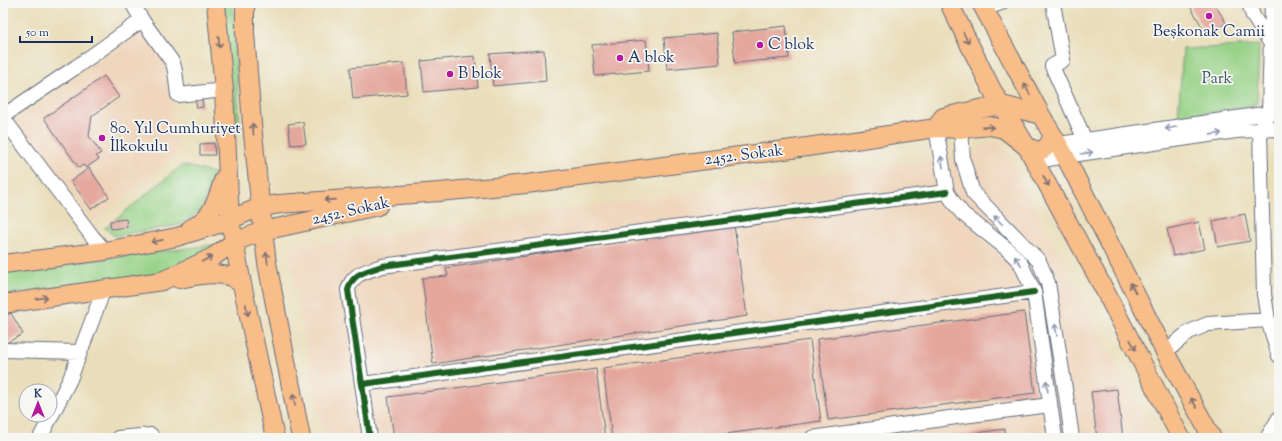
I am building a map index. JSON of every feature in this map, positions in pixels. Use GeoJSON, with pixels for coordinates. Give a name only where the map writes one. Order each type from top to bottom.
{"type":"FeatureCollection","features":[{"type":"Feature","properties":{"kind":"main road"},"geometry":{"type":"LineString","coordinates":[[216,3],[224,90],[230,220],[275,438]]}},
{"type":"Feature","properties":{"kind":"main road"},"geometry":{"type":"LineString","coordinates":[[245,3],[247,56],[260,207],[267,263],[301,438]]}},
{"type":"Feature","properties":{"kind":"main road"},"geometry":{"type":"LineString","coordinates":[[949,3],[992,90],[1031,154],[1104,287],[1181,438]]}},
{"type":"Feature","properties":{"kind":"main road"},"geometry":{"type":"LineString","coordinates":[[982,6],[1041,115],[1059,145],[1165,352],[1212,438]]}},
{"type":"Feature","properties":{"kind":"main road"},"geometry":{"type":"LineString","coordinates":[[984,108],[992,90]]}},
{"type":"Feature","properties":{"kind":"main road"},"geometry":{"type":"LineString","coordinates":[[936,128],[943,117],[1002,105],[1041,115]]}},
{"type":"Feature","properties":{"kind":"main road","name":"2452. Sokak"},"geometry":{"type":"LineString","coordinates":[[177,237],[230,220],[260,207],[280,204],[526,184],[807,148],[936,128],[961,129],[990,126],[1004,129],[1031,154]]}},
{"type":"Feature","properties":{"kind":"main road"},"geometry":{"type":"LineString","coordinates":[[1031,154],[1044,149],[1049,144],[1059,145]]}},
{"type":"Feature","properties":{"kind":"main road"},"geometry":{"type":"LineString","coordinates":[[3,264],[105,251],[177,237],[209,216],[215,206],[228,166]]}},
{"type":"Feature","properties":{"kind":"main road","name":"2452. Sokak"},"geometry":{"type":"LineString","coordinates":[[162,281],[213,256],[234,242],[263,231],[439,192]]}},
{"type":"Feature","properties":{"kind":"main road"},"geometry":{"type":"LineString","coordinates":[[3,304],[201,275],[231,277],[242,284]]}},
{"type":"Feature","properties":{"kind":"street"},"geometry":{"type":"LineString","coordinates":[[132,3],[142,20],[173,63],[178,95],[224,90]]}},
{"type":"Feature","properties":{"kind":"street"},"geometry":{"type":"LineString","coordinates":[[982,6],[1001,3]]}},
{"type":"Feature","properties":{"kind":"street"},"geometry":{"type":"LineString","coordinates":[[1053,3],[1063,60],[1052,66],[1085,140]]}},
{"type":"Feature","properties":{"kind":"street"},"geometry":{"type":"LineString","coordinates":[[1249,3],[1253,16],[1271,45]]}},
{"type":"Feature","properties":{"kind":"street"},"geometry":{"type":"LineString","coordinates":[[1272,3],[1271,45],[1276,110],[1260,130],[1264,294],[1268,320],[1279,356]]}},
{"type":"Feature","properties":{"kind":"street"},"geometry":{"type":"LineString","coordinates":[[105,251],[92,236],[3,117],[142,20]]}},
{"type":"Feature","properties":{"kind":"street"},"geometry":{"type":"LineString","coordinates":[[1059,145],[1276,110]]}},
{"type":"Feature","properties":{"kind":"street"},"geometry":{"type":"LineString","coordinates":[[936,128],[947,192],[963,214],[1007,249],[1020,262],[1034,292],[1055,438]]}},
{"type":"Feature","properties":{"kind":"street"},"geometry":{"type":"LineString","coordinates":[[961,129],[963,160],[973,193],[1038,261],[1048,283],[1072,438]]}},
{"type":"Feature","properties":{"kind":"street"},"geometry":{"type":"LineString","coordinates":[[1059,145],[1279,129]]}},
{"type":"Feature","properties":{"kind":"street"},"geometry":{"type":"LineString","coordinates":[[370,438],[348,290],[350,281],[357,275],[382,266],[947,192]]}},
{"type":"Feature","properties":{"kind":"street"},"geometry":{"type":"LineString","coordinates":[[40,438],[70,379],[104,289]]}},
{"type":"Feature","properties":{"kind":"street"},"geometry":{"type":"LineString","coordinates":[[363,384],[1034,292]]}},
{"type":"Feature","properties":{"kind":"street"},"geometry":{"type":"LineString","coordinates":[[1165,352],[1189,332],[1208,324],[1268,320]]}},
{"type":"Feature","properties":{"kind":"street"},"geometry":{"type":"LineString","coordinates":[[3,350],[80,352]]}},
{"type":"Feature","properties":{"kind":"street"},"geometry":{"type":"LineString","coordinates":[[812,438],[1050,405]]}},
{"type":"Feature","properties":{"kind":"street"},"geometry":{"type":"LineString","coordinates":[[1267,438],[1279,418]]}},
{"type":"Feature","properties":{"kind":"street"},"geometry":{"type":"LineString","coordinates":[[118,438],[151,435]]}},
{"type":"Feature","properties":{"kind":"shaded area","name":"80. Yıl Cumhuriyet İlkokulu"},"geometry":{"type":"Polygon","coordinates":[[[141,28],[168,65],[177,155],[93,221],[15,121],[141,28]]]}},
{"type":"Feature","properties":{"kind":"shaded area"},"geometry":{"type":"Polygon","coordinates":[[[1001,142],[1155,438],[324,438],[288,248],[973,154],[978,148],[987,144],[1001,142]]]}},
{"type":"Feature","properties":{"kind":"green space"},"geometry":{"type":"Polygon","coordinates":[[[224,3],[233,3],[240,129],[231,131],[224,3]]]}},
{"type":"Feature","properties":{"kind":"green space","name":"Park"},"geometry":{"type":"Polygon","coordinates":[[[1259,45],[1257,105],[1178,117],[1183,49],[1259,45]]]}},
{"type":"Feature","properties":{"kind":"green space"},"geometry":{"type":"Polygon","coordinates":[[[182,165],[214,173],[201,210],[180,225],[114,236],[105,228],[182,165]]]}},
{"type":"Feature","properties":{"kind":"green space"},"geometry":{"type":"Polygon","coordinates":[[[211,245],[215,249],[158,274],[3,295],[3,272],[211,245]]]}},
{"type":"Feature","properties":{"kind":"building","name":"Beşkonak Camii"},"geometry":{"type":"Polygon","coordinates":[[[1199,3],[1214,3],[1226,23],[1207,35],[1191,8],[1199,3]]]}},
{"type":"Feature","properties":{"kind":"building","name":"C blok"},"geometry":{"type":"Polygon","coordinates":[[[786,26],[789,58],[735,63],[732,32],[786,26]]]}},
{"type":"Feature","properties":{"kind":"building"},"geometry":{"type":"Polygon","coordinates":[[[717,33],[720,64],[667,69],[664,38],[717,33]]]}},
{"type":"Feature","properties":{"kind":"building","name":"A blok"},"geometry":{"type":"Polygon","coordinates":[[[646,40],[649,71],[595,76],[592,45],[646,40]]]}},
{"type":"Feature","properties":{"kind":"building"},"geometry":{"type":"Polygon","coordinates":[[[544,50],[546,81],[493,86],[490,54],[544,50]]]}},
{"type":"Feature","properties":{"kind":"building","name":"B blok"},"geometry":{"type":"Polygon","coordinates":[[[475,56],[478,87],[424,92],[421,61],[475,56]]]}},
{"type":"Feature","properties":{"kind":"building"},"geometry":{"type":"Polygon","coordinates":[[[404,63],[407,94],[353,99],[350,68],[404,63]]]}},
{"type":"Feature","properties":{"kind":"building"},"geometry":{"type":"Polygon","coordinates":[[[104,76],[119,97],[92,116],[89,136],[101,153],[96,156],[99,159],[86,168],[83,165],[79,168],[44,118],[104,76]]]}},
{"type":"Feature","properties":{"kind":"building"},"geometry":{"type":"Polygon","coordinates":[[[202,98],[203,107],[197,108],[195,99],[202,98]]]}},
{"type":"Feature","properties":{"kind":"building"},"geometry":{"type":"Polygon","coordinates":[[[303,122],[306,144],[291,145],[288,124],[303,122]]]}},
{"type":"Feature","properties":{"kind":"building"},"geometry":{"type":"Polygon","coordinates":[[[214,143],[215,155],[200,155],[200,144],[214,143]]]}},
{"type":"Feature","properties":{"kind":"building"},"geometry":{"type":"Polygon","coordinates":[[[89,168],[109,197],[91,209],[71,181],[89,168]]]}},
{"type":"Feature","properties":{"kind":"building"},"geometry":{"type":"Polygon","coordinates":[[[1245,214],[1250,241],[1218,247],[1213,221],[1245,214]]]}},
{"type":"Feature","properties":{"kind":"building"},"geometry":{"type":"Polygon","coordinates":[[[126,219],[127,227],[111,229],[110,221],[126,219]]]}},
{"type":"Feature","properties":{"kind":"building"},"geometry":{"type":"Polygon","coordinates":[[[1199,222],[1205,249],[1173,256],[1167,229],[1199,222]]]}},
{"type":"Feature","properties":{"kind":"building"},"geometry":{"type":"Polygon","coordinates":[[[734,225],[747,316],[433,364],[422,278],[448,276],[446,268],[734,225]]]}},
{"type":"Feature","properties":{"kind":"building"},"geometry":{"type":"Polygon","coordinates":[[[1024,312],[1035,393],[828,420],[817,339],[1024,312]]]}},
{"type":"Feature","properties":{"kind":"building"},"geometry":{"type":"Polygon","coordinates":[[[11,313],[23,334],[6,343],[3,336],[3,317],[11,313]]]}},
{"type":"Feature","properties":{"kind":"building"},"geometry":{"type":"Polygon","coordinates":[[[810,340],[821,421],[696,438],[612,438],[603,368],[810,340]]]}},
{"type":"Feature","properties":{"kind":"building"},"geometry":{"type":"Polygon","coordinates":[[[596,369],[605,438],[394,438],[388,397],[596,369]]]}},
{"type":"Feature","properties":{"kind":"building"},"geometry":{"type":"Polygon","coordinates":[[[1117,389],[1123,438],[1097,438],[1091,392],[1117,389]]]}},
{"type":"Feature","properties":{"kind":"building"},"geometry":{"type":"Polygon","coordinates":[[[1005,429],[1006,438],[953,438],[953,436],[1005,429]]]}},
{"type":"Feature","properties":{"kind":"building"},"geometry":{"type":"Polygon","coordinates":[[[1041,433],[1041,438],[1013,438],[1013,437],[1041,433]]]}},
{"type":"Feature","properties":{"kind":"cycle path"},"geometry":{"type":"LineString","coordinates":[[370,438],[348,290],[353,280],[366,271],[382,266],[947,192]]}},
{"type":"Feature","properties":{"kind":"cycle path"},"geometry":{"type":"LineString","coordinates":[[363,384],[1034,292]]}},
{"type":"Feature","properties":{"kind":"place","name":"Beşkonak Camii"},"geometry":{"type":"Point","coordinates":[1209,16]}},
{"type":"Feature","properties":{"kind":"place","name":"C blok"},"geometry":{"type":"Point","coordinates":[760,45]}},
{"type":"Feature","properties":{"kind":"place","name":"A blok"},"geometry":{"type":"Point","coordinates":[620,58]}},
{"type":"Feature","properties":{"kind":"place","name":"B blok"},"geometry":{"type":"Point","coordinates":[450,74]}},
{"type":"Feature","properties":{"kind":"place","name":"80. Yıl Cumhuriyet İlkokulu"},"geometry":{"type":"Point","coordinates":[102,138]}}]}
